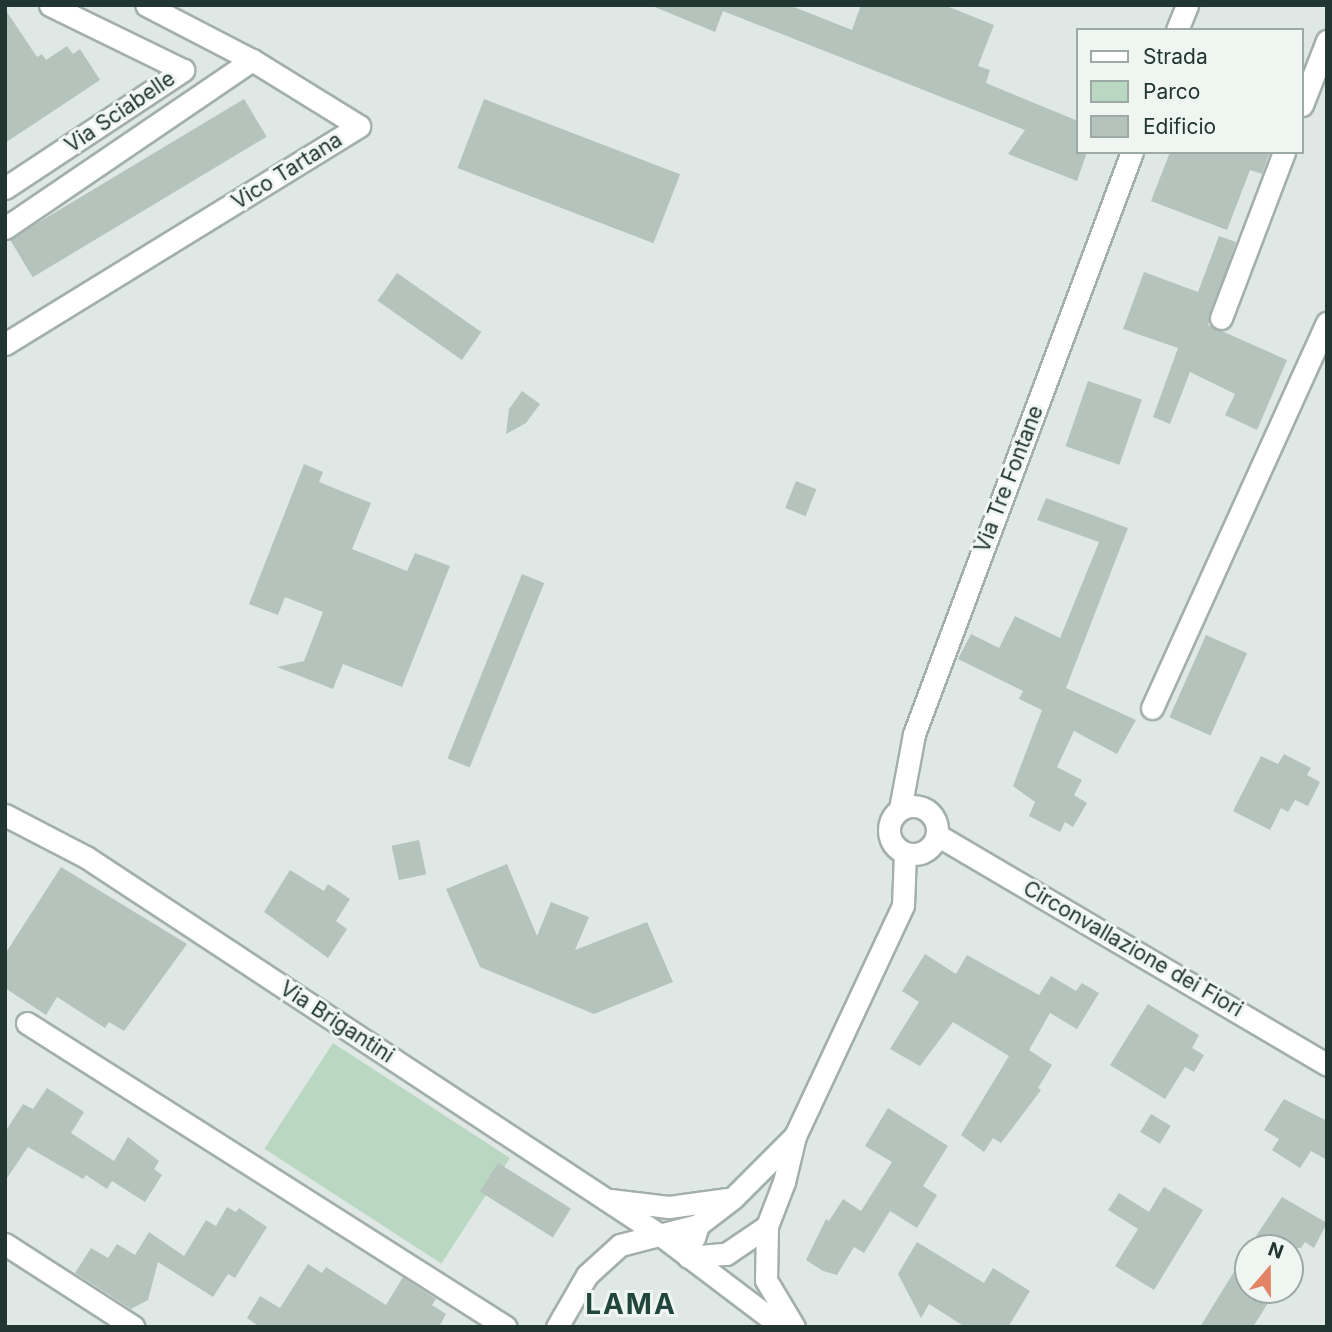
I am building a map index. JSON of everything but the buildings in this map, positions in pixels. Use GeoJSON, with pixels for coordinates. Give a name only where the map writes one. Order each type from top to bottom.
{"type":"FeatureCollection","features":[{"type":"Feature","properties":{"kind":"street","name":"Via Sciabelle"},"geometry":{"type":"LineString","coordinates":[[5,188],[183,70],[50,5]]}},
{"type":"Feature","properties":{"kind":"street","name":"Vico Tartana"},"geometry":{"type":"LineString","coordinates":[[5,344],[359,126],[252,60],[145,5]]}},
{"type":"Feature","properties":{"kind":"street"},"geometry":{"type":"LineString","coordinates":[[1178,28],[1187,5]]}},
{"type":"Feature","properties":{"kind":"street"},"geometry":{"type":"LineString","coordinates":[[1304,100],[1327,41]]}},
{"type":"Feature","properties":{"kind":"street","name":"Via Sciabelle"},"geometry":{"type":"LineString","coordinates":[[5,228],[252,60]]}},
{"type":"Feature","properties":{"kind":"street","name":"Via Tre Fontane"},"geometry":{"type":"LineString","coordinates":[[900,809],[914,734],[1131,154]]}},
{"type":"Feature","properties":{"kind":"street"},"geometry":{"type":"LineString","coordinates":[[1221,318],[1283,154]]}},
{"type":"Feature","properties":{"kind":"street"},"geometry":{"type":"LineString","coordinates":[[1152,708],[1327,323]]}},
{"type":"Feature","properties":{"kind":"street"},"geometry":{"type":"LineString","coordinates":[[911,806],[928,811],[937,835],[922,853],[905,853],[894,845],[889,829],[900,809],[911,806]]}},
{"type":"Feature","properties":{"kind":"street","name":"Via Brigantini"},"geometry":{"type":"LineString","coordinates":[[5,816],[86,857],[663,1237],[782,1327]]}},
{"type":"Feature","properties":{"kind":"street","name":"Circonvallazione dei Fiori"},"geometry":{"type":"LineString","coordinates":[[937,835],[1327,1065]]}},
{"type":"Feature","properties":{"kind":"street"},"geometry":{"type":"LineString","coordinates":[[794,1327],[766,1280],[767,1226],[785,1182],[794,1136],[902,905],[905,853]]}},
{"type":"Feature","properties":{"kind":"street"},"geometry":{"type":"LineString","coordinates":[[27,1023],[506,1327]]}},
{"type":"Feature","properties":{"kind":"street"},"geometry":{"type":"LineString","coordinates":[[557,1327],[587,1275],[620,1245],[663,1237],[698,1225],[733,1198],[794,1136]]}},
{"type":"Feature","properties":{"kind":"street"},"geometry":{"type":"LineString","coordinates":[[606,1199],[669,1207],[733,1198]]}},
{"type":"Feature","properties":{"kind":"street"},"geometry":{"type":"LineString","coordinates":[[698,1225],[688,1257],[726,1254],[767,1226]]}},
{"type":"Feature","properties":{"kind":"street"},"geometry":{"type":"LineString","coordinates":[[5,1244],[134,1327]]}},
{"type":"Feature","properties":{"kind":"green space"},"geometry":{"type":"Polygon","coordinates":[[[333,1043],[510,1158],[441,1264],[264,1149],[333,1043]]]}},
{"type":"Feature","properties":{"kind":"district","name":"LAMA"},"geometry":{"type":"Point","coordinates":[631,1304]}}]}
